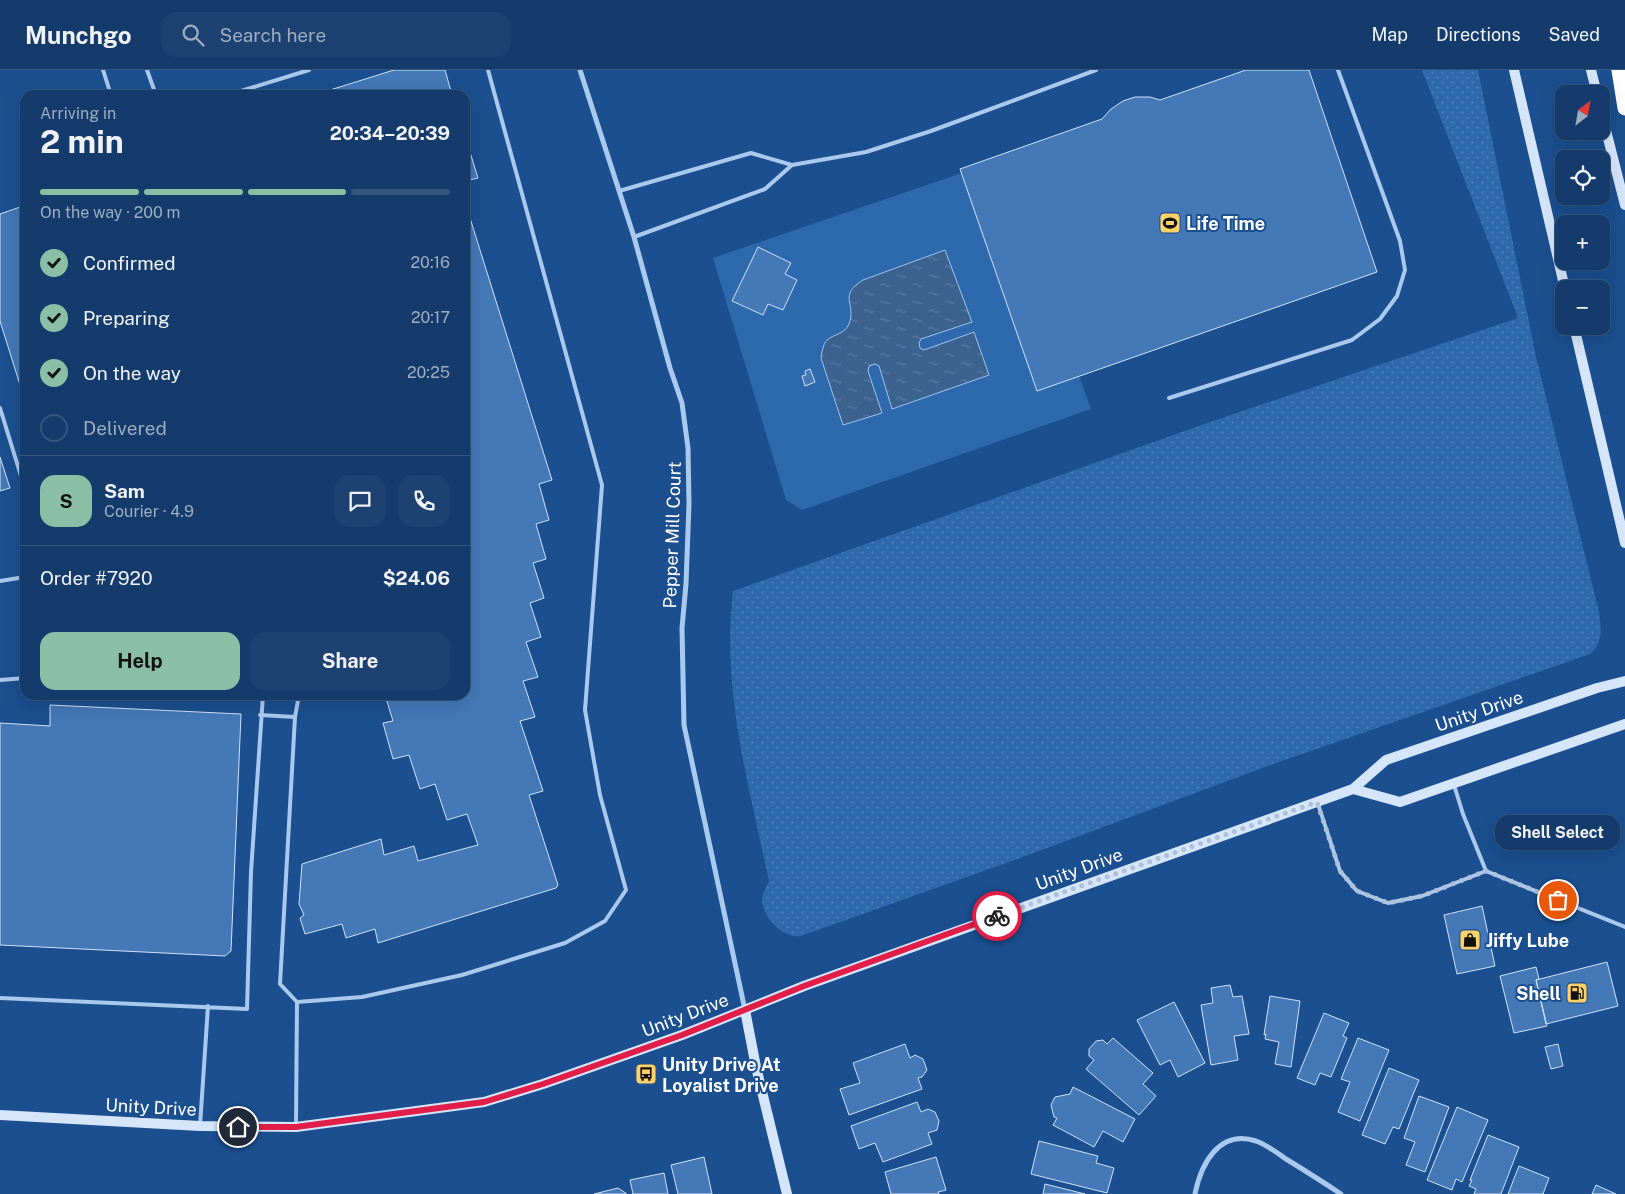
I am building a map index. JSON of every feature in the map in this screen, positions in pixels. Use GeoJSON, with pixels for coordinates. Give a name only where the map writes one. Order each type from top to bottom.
{"type":"FeatureCollection","features":[{"type":"Feature","properties":{"kind":"highway"},"geometry":{"type":"LineString","coordinates":[[1619,70],[1625,108]]}},
{"type":"Feature","properties":{"kind":"street","name":"Pepper Mill Court"},"geometry":{"type":"LineString","coordinates":[[580,70],[634,238],[670,368],[682,404],[688,448],[689,504],[686,584],[682,628],[684,725],[745,1010]]}},
{"type":"Feature","properties":{"kind":"street"},"geometry":{"type":"LineString","coordinates":[[1514,70],[1563,280]]}},
{"type":"Feature","properties":{"kind":"street"},"geometry":{"type":"LineString","coordinates":[[1591,70],[1595,85]]}},
{"type":"Feature","properties":{"kind":"street"},"geometry":{"type":"LineString","coordinates":[[1608,140],[1625,205]]}},
{"type":"Feature","properties":{"kind":"street"},"geometry":{"type":"LineString","coordinates":[[1576,335],[1625,543]]}},
{"type":"Feature","properties":{"kind":"street","name":"Unity Drive"},"geometry":{"type":"LineString","coordinates":[[0,1115],[200,1126],[296,1127],[484,1102],[543,1084],[673,1039],[814,982],[1354,789],[1386,760],[1597,688],[1625,681]]}},
{"type":"Feature","properties":{"kind":"street"},"geometry":{"type":"LineString","coordinates":[[1354,789],[1400,802],[1625,724]]}},
{"type":"Feature","properties":{"kind":"street"},"geometry":{"type":"LineString","coordinates":[[745,1010],[754,1057],[787,1194]]}},
{"type":"Feature","properties":{"kind":"street"},"geometry":{"type":"LineString","coordinates":[[1196,1194],[1206,1161],[1219,1147],[1236,1139],[1246,1139],[1264,1145],[1341,1194]]}},
{"type":"Feature","properties":{"kind":"lane"},"geometry":{"type":"LineString","coordinates":[[103,70],[109,90]]}},
{"type":"Feature","properties":{"kind":"lane"},"geometry":{"type":"LineString","coordinates":[[147,70],[154,90]]}},
{"type":"Feature","properties":{"kind":"lane"},"geometry":{"type":"LineString","coordinates":[[244,90],[309,70]]}},
{"type":"Feature","properties":{"kind":"lane"},"geometry":{"type":"LineString","coordinates":[[297,1002],[362,997],[462,975],[565,943],[605,921],[626,890],[600,795],[585,710],[602,485],[488,70]]}},
{"type":"Feature","properties":{"kind":"lane"},"geometry":{"type":"LineString","coordinates":[[619,191],[751,153],[792,165],[866,152],[931,131],[1096,70]]}},
{"type":"Feature","properties":{"kind":"lane"},"geometry":{"type":"LineString","coordinates":[[1168,398],[1352,340],[1380,319],[1397,296],[1405,270],[1400,241],[1338,70]]}},
{"type":"Feature","properties":{"kind":"lane"},"geometry":{"type":"LineString","coordinates":[[634,238],[765,188],[792,165]]}},
{"type":"Feature","properties":{"kind":"lane"},"geometry":{"type":"LineString","coordinates":[[0,408],[20,473]]}},
{"type":"Feature","properties":{"kind":"lane"},"geometry":{"type":"LineString","coordinates":[[0,581],[20,578]]}},
{"type":"Feature","properties":{"kind":"lane"},"geometry":{"type":"LineString","coordinates":[[0,680],[20,678]]}},
{"type":"Feature","properties":{"kind":"lane"},"geometry":{"type":"LineString","coordinates":[[0,998],[247,1009],[251,872],[262,700]]}},
{"type":"Feature","properties":{"kind":"lane"},"geometry":{"type":"LineString","coordinates":[[296,1127],[297,1002],[280,984],[298,700]]}},
{"type":"Feature","properties":{"kind":"lane"},"geometry":{"type":"LineString","coordinates":[[260,715],[296,716]]}},
{"type":"Feature","properties":{"kind":"lane"},"geometry":{"type":"LineString","coordinates":[[1453,783],[1463,814],[1486,871]]}},
{"type":"Feature","properties":{"kind":"lane"},"geometry":{"type":"LineString","coordinates":[[1317,802],[1340,871],[1357,891],[1388,903],[1422,896],[1486,871],[1625,927]]}},
{"type":"Feature","properties":{"kind":"lane"},"geometry":{"type":"LineString","coordinates":[[200,1126],[208,1006]]}},
{"type":"Feature","properties":{"kind":"shaded area"},"geometry":{"type":"Polygon","coordinates":[[[1422,70],[1478,70],[1536,357],[1599,612],[1600,640],[1598,645],[1590,654],[1279,762],[1020,858],[801,936],[787,934],[781,930],[770,919],[763,906],[762,897],[769,881],[739,737],[731,664],[730,628],[733,591],[1213,421],[1518,318],[1422,70]]]}},
{"type":"Feature","properties":{"kind":"shaded area"},"geometry":{"type":"Polygon","coordinates":[[[962,173],[1037,390],[1079,376],[1091,409],[802,510],[786,500],[713,258],[962,173]]]}},
{"type":"Feature","properties":{"kind":"water"},"geometry":{"type":"Polygon","coordinates":[[[945,250],[972,322],[921,339],[919,343],[920,348],[924,350],[974,332],[989,375],[892,409],[879,366],[875,364],[869,366],[868,371],[882,413],[843,425],[821,358],[827,340],[842,332],[849,324],[851,311],[849,296],[851,291],[863,280],[945,250]]]}},
{"type":"Feature","properties":{"kind":"building"},"geometry":{"type":"Polygon","coordinates":[[[394,70],[445,70],[451,90],[330,90],[394,70]]]}},
{"type":"Feature","properties":{"kind":"building","name":"Life Time"},"geometry":{"type":"Polygon","coordinates":[[[1246,70],[1309,70],[1377,272],[1037,391],[960,169],[1102,119],[1111,109],[1123,101],[1135,97],[1150,97],[1160,100],[1246,70]]]}},
{"type":"Feature","properties":{"kind":"building"},"geometry":{"type":"Polygon","coordinates":[[[470,152],[478,178],[470,180],[470,152]]]}},
{"type":"Feature","properties":{"kind":"building"},"geometry":{"type":"Polygon","coordinates":[[[20,207],[20,385],[0,321],[0,214],[20,207]]]}},
{"type":"Feature","properties":{"kind":"building"},"geometry":{"type":"Polygon","coordinates":[[[470,218],[552,480],[539,484],[549,520],[536,524],[546,559],[533,563],[544,598],[530,603],[541,637],[526,642],[538,677],[523,681],[535,717],[520,721],[543,791],[529,795],[558,885],[556,888],[378,943],[375,929],[346,938],[342,924],[305,934],[300,918],[304,915],[299,904],[302,864],[381,839],[384,855],[414,846],[418,861],[478,845],[467,814],[447,820],[435,784],[420,789],[409,755],[393,759],[383,723],[393,721],[387,700],[470,700],[470,218]]]}},
{"type":"Feature","properties":{"kind":"building"},"geometry":{"type":"Polygon","coordinates":[[[758,247],[791,263],[785,274],[797,280],[783,310],[768,304],[763,315],[732,301],[758,247]]]}},
{"type":"Feature","properties":{"kind":"building"},"geometry":{"type":"Polygon","coordinates":[[[810,369],[815,382],[805,386],[802,376],[806,375],[805,371],[810,369]]]}},
{"type":"Feature","properties":{"kind":"building"},"geometry":{"type":"Polygon","coordinates":[[[0,457],[10,488],[0,491],[0,457]]]}},
{"type":"Feature","properties":{"kind":"building"},"geometry":{"type":"Polygon","coordinates":[[[50,705],[241,714],[231,951],[225,956],[0,945],[0,723],[50,726],[50,705]]]}},
{"type":"Feature","properties":{"kind":"building","name":"Jiffy Lube"},"geometry":{"type":"Polygon","coordinates":[[[1482,906],[1495,966],[1457,974],[1444,915],[1482,906]]]}},
{"type":"Feature","properties":{"kind":"building","name":"Shell"},"geometry":{"type":"Polygon","coordinates":[[[1607,962],[1618,1006],[1546,1024],[1536,980],[1607,962]]]}},
{"type":"Feature","properties":{"kind":"building"},"geometry":{"type":"Polygon","coordinates":[[[1536,967],[1539,979],[1536,980],[1547,1026],[1514,1033],[1500,976],[1536,967]]]}},
{"type":"Feature","properties":{"kind":"building"},"geometry":{"type":"Polygon","coordinates":[[[1230,985],[1233,997],[1242,996],[1249,1034],[1234,1036],[1238,1060],[1211,1065],[1201,1005],[1213,1003],[1211,988],[1230,985]]]}},
{"type":"Feature","properties":{"kind":"building"},"geometry":{"type":"Polygon","coordinates":[[[1270,996],[1300,1001],[1291,1067],[1275,1064],[1279,1042],[1265,1039],[1270,996]]]}},
{"type":"Feature","properties":{"kind":"building"},"geometry":{"type":"Polygon","coordinates":[[[1174,1002],[1205,1063],[1178,1077],[1170,1060],[1160,1065],[1137,1020],[1174,1002]]]}},
{"type":"Feature","properties":{"kind":"building"},"geometry":{"type":"Polygon","coordinates":[[[1324,1013],[1349,1023],[1343,1036],[1347,1038],[1331,1077],[1320,1073],[1315,1085],[1297,1078],[1324,1013]]]}},
{"type":"Feature","properties":{"kind":"building"},"geometry":{"type":"Polygon","coordinates":[[[1113,1038],[1153,1073],[1143,1084],[1156,1096],[1139,1115],[1086,1069],[1094,1060],[1089,1056],[1089,1049],[1096,1041],[1103,1040],[1107,1044],[1113,1038]]]}},
{"type":"Feature","properties":{"kind":"building"},"geometry":{"type":"Polygon","coordinates":[[[1358,1038],[1389,1050],[1360,1121],[1338,1112],[1350,1082],[1341,1079],[1358,1038]]]}},
{"type":"Feature","properties":{"kind":"building"},"geometry":{"type":"Polygon","coordinates":[[[905,1044],[910,1058],[915,1055],[923,1059],[927,1070],[922,1077],[918,1078],[922,1089],[849,1115],[840,1089],[860,1083],[853,1063],[905,1044]]]}},
{"type":"Feature","properties":{"kind":"building"},"geometry":{"type":"Polygon","coordinates":[[[1558,1044],[1563,1066],[1551,1069],[1545,1047],[1558,1044]]]}},
{"type":"Feature","properties":{"kind":"building"},"geometry":{"type":"Polygon","coordinates":[[[1389,1068],[1419,1080],[1399,1129],[1393,1127],[1385,1144],[1362,1135],[1389,1068]]]}},
{"type":"Feature","properties":{"kind":"building"},"geometry":{"type":"Polygon","coordinates":[[[1073,1087],[1135,1119],[1123,1142],[1103,1131],[1094,1147],[1053,1125],[1057,1118],[1054,1117],[1051,1105],[1055,1097],[1070,1094],[1073,1087]]]}},
{"type":"Feature","properties":{"kind":"building"},"geometry":{"type":"Polygon","coordinates":[[[1419,1096],[1449,1107],[1425,1172],[1406,1165],[1415,1142],[1404,1138],[1419,1096]]]}},
{"type":"Feature","properties":{"kind":"building"},"geometry":{"type":"Polygon","coordinates":[[[917,1102],[921,1112],[928,1109],[935,1112],[939,1121],[937,1130],[928,1133],[932,1144],[883,1162],[875,1143],[859,1149],[851,1126],[917,1102]]]}},
{"type":"Feature","properties":{"kind":"building"},"geometry":{"type":"Polygon","coordinates":[[[1457,1107],[1488,1120],[1462,1182],[1456,1179],[1452,1190],[1427,1180],[1457,1107]]]}},
{"type":"Feature","properties":{"kind":"building"},"geometry":{"type":"Polygon","coordinates":[[[1488,1135],[1519,1147],[1501,1194],[1474,1194],[1476,1189],[1469,1186],[1472,1180],[1470,1180],[1488,1135]]]}},
{"type":"Feature","properties":{"kind":"building"},"geometry":{"type":"Polygon","coordinates":[[[1039,1141],[1098,1156],[1096,1163],[1114,1168],[1107,1193],[1031,1174],[1039,1141]]]}},
{"type":"Feature","properties":{"kind":"building"},"geometry":{"type":"Polygon","coordinates":[[[704,1157],[712,1194],[678,1194],[671,1165],[704,1157]]]}},
{"type":"Feature","properties":{"kind":"building"},"geometry":{"type":"Polygon","coordinates":[[[936,1157],[946,1190],[938,1192],[939,1194],[891,1194],[885,1172],[936,1157]]]}},
{"type":"Feature","properties":{"kind":"building"},"geometry":{"type":"Polygon","coordinates":[[[1519,1166],[1549,1178],[1543,1194],[1508,1194],[1519,1166]]]}},
{"type":"Feature","properties":{"kind":"building"},"geometry":{"type":"Polygon","coordinates":[[[664,1173],[668,1194],[633,1194],[630,1180],[664,1173]]]}},
{"type":"Feature","properties":{"kind":"building"},"geometry":{"type":"Polygon","coordinates":[[[1045,1184],[1085,1194],[1043,1194],[1045,1184]]]}},
{"type":"Feature","properties":{"kind":"building"},"geometry":{"type":"Polygon","coordinates":[[[1596,1185],[1616,1194],[1592,1194],[1596,1185]]]}},
{"type":"Feature","properties":{"kind":"building"},"geometry":{"type":"Polygon","coordinates":[[[618,1188],[627,1194],[594,1194],[618,1188]]]}},
{"type":"Feature","properties":{"kind":"way so far"},"geometry":{"type":"LineString","coordinates":[[997,916],[1317,802],[1340,871],[1357,891],[1388,903],[1422,896],[1486,871],[1558,900]]}},
{"type":"Feature","properties":{"kind":"place","name":"Life Time"},"geometry":{"type":"Point","coordinates":[1170,223]}},
{"type":"Feature","properties":{"kind":"place","name":"Shell Select"},"geometry":{"type":"Point","coordinates":[1558,900]}},
{"type":"Feature","properties":{"kind":"place","name":"Jiffy Lube"},"geometry":{"type":"Point","coordinates":[1470,940]}},
{"type":"Feature","properties":{"kind":"place","name":"Shell"},"geometry":{"type":"Point","coordinates":[1577,993]}},
{"type":"Feature","properties":{"kind":"place","name":"Unity Drive At Loyalist Drive"},"geometry":{"type":"Point","coordinates":[646,1074]}},
{"type":"Feature","properties":{"kind":"route"},"geometry":{"type":"LineString","coordinates":[[238,1127],[296,1127],[484,1102],[543,1084],[682,1035],[804,986],[997,916]]}}]}
